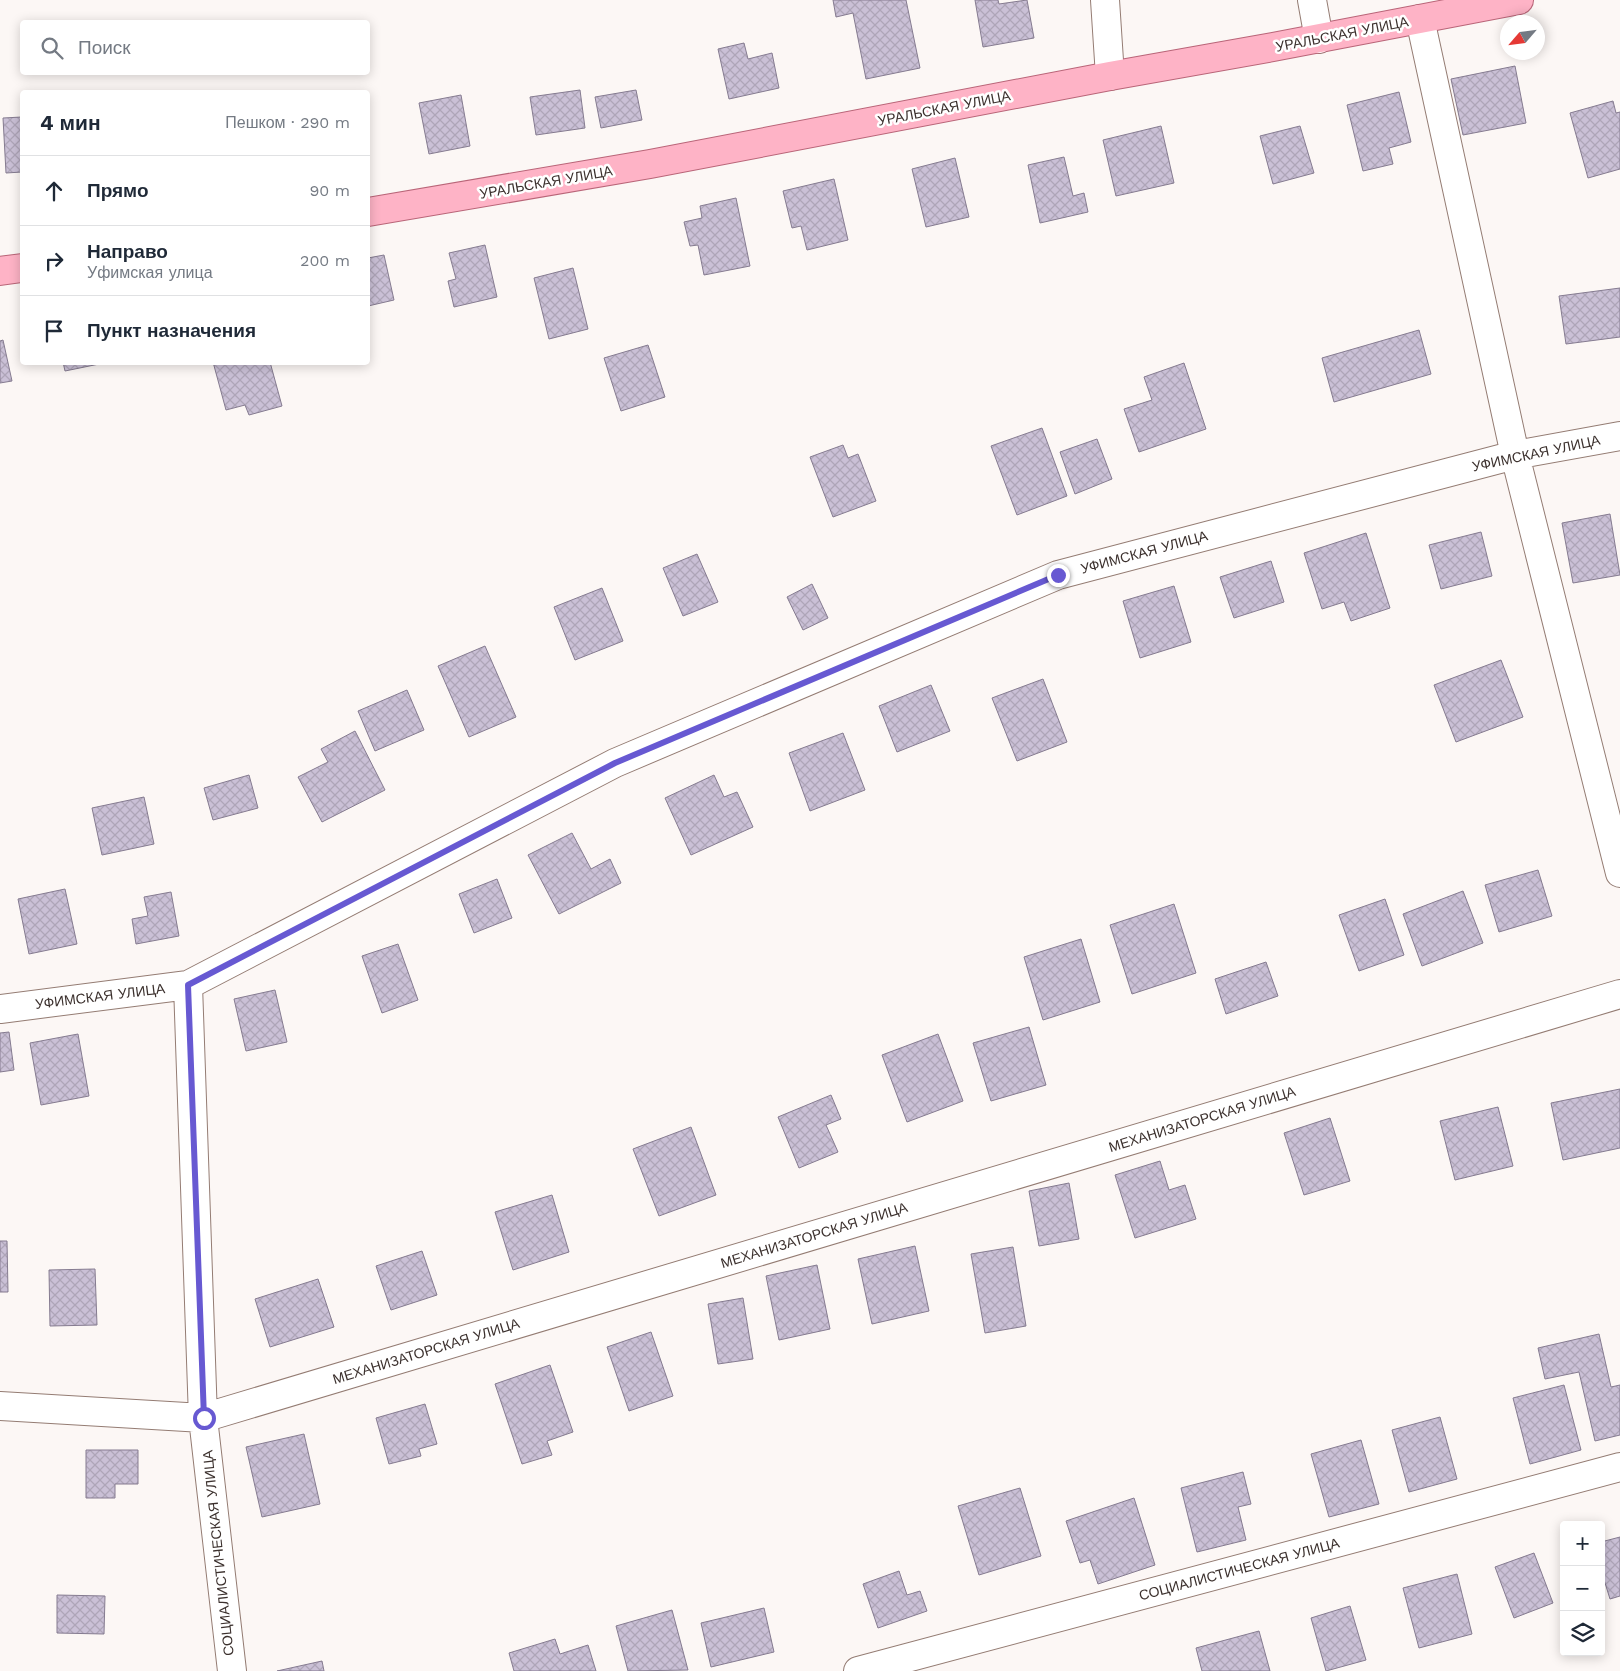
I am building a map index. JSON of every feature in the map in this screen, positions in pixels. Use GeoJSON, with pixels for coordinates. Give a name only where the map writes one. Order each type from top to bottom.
{"type":"FeatureCollection","features":[{"type":"Feature","properties":{"kind":"main road","name":"УРАЛЬСКАЯ УЛИЦА"},"geometry":{"type":"LineString","coordinates":[[370,212],[650,164],[1519,0]]}},
{"type":"Feature","properties":{"kind":"main road"},"geometry":{"type":"LineString","coordinates":[[0,271],[20,268]]}},
{"type":"Feature","properties":{"kind":"street"},"geometry":{"type":"LineString","coordinates":[[1105,0],[1110,76]]}},
{"type":"Feature","properties":{"kind":"street"},"geometry":{"type":"LineString","coordinates":[[1312,0],[1319,39]]}},
{"type":"Feature","properties":{"kind":"street"},"geometry":{"type":"LineString","coordinates":[[1420,19],[1515,455],[1620,873]]}},
{"type":"Feature","properties":{"kind":"street","name":"УФИМСКАЯ УЛИЦА"},"geometry":{"type":"LineString","coordinates":[[0,1009],[188,985],[615,763],[1058,575],[1515,455],[1620,436]]}},
{"type":"Feature","properties":{"kind":"street","name":"СОЦИАЛИСТИЧЕСКАЯ УЛИЦА"},"geometry":{"type":"LineString","coordinates":[[188,985],[204,1418],[232,1671]]}},
{"type":"Feature","properties":{"kind":"street","name":"МЕХАНИЗАТОРСКАЯ УЛИЦА"},"geometry":{"type":"LineString","coordinates":[[0,1406],[204,1418],[1620,994]]}},
{"type":"Feature","properties":{"kind":"street","name":"СОЦИАЛИСТИЧЕСКАЯ УЛИЦА"},"geometry":{"type":"LineString","coordinates":[[858,1671],[1620,1467]]}},
{"type":"Feature","properties":{"kind":"building"},"geometry":{"type":"Polygon","coordinates":[[[833,0],[906,0],[920,68],[866,79],[853,13],[836,17],[833,0]]]}},
{"type":"Feature","properties":{"kind":"building"},"geometry":{"type":"Polygon","coordinates":[[[975,0],[998,0],[999,4],[1027,0],[1034,38],[983,47],[975,0]]]}},
{"type":"Feature","properties":{"kind":"building"},"geometry":{"type":"Polygon","coordinates":[[[744,43],[748,59],[772,53],[779,88],[729,99],[718,49],[744,43]]]}},
{"type":"Feature","properties":{"kind":"building"},"geometry":{"type":"Polygon","coordinates":[[[1515,66],[1526,123],[1463,135],[1451,79],[1515,66]]]}},
{"type":"Feature","properties":{"kind":"building"},"geometry":{"type":"Polygon","coordinates":[[[580,90],[585,128],[536,135],[530,97],[580,90]]]}},
{"type":"Feature","properties":{"kind":"building"},"geometry":{"type":"Polygon","coordinates":[[[636,90],[642,120],[601,128],[595,97],[636,90]]]}},
{"type":"Feature","properties":{"kind":"building"},"geometry":{"type":"Polygon","coordinates":[[[1399,92],[1411,142],[1389,148],[1393,164],[1363,171],[1347,105],[1399,92]]]}},
{"type":"Feature","properties":{"kind":"building"},"geometry":{"type":"Polygon","coordinates":[[[461,95],[470,146],[429,154],[419,103],[461,95]]]}},
{"type":"Feature","properties":{"kind":"building"},"geometry":{"type":"Polygon","coordinates":[[[1613,101],[1616,113],[1620,112],[1620,169],[1588,178],[1570,113],[1613,101]]]}},
{"type":"Feature","properties":{"kind":"building"},"geometry":{"type":"Polygon","coordinates":[[[20,117],[20,172],[6,173],[3,118],[20,117]]]}},
{"type":"Feature","properties":{"kind":"building"},"geometry":{"type":"Polygon","coordinates":[[[1161,126],[1174,183],[1116,196],[1103,140],[1161,126]]]}},
{"type":"Feature","properties":{"kind":"building"},"geometry":{"type":"Polygon","coordinates":[[[1300,126],[1314,173],[1273,184],[1260,136],[1300,126]]]}},
{"type":"Feature","properties":{"kind":"building"},"geometry":{"type":"Polygon","coordinates":[[[1064,157],[1073,196],[1084,193],[1088,212],[1040,223],[1028,165],[1064,157]]]}},
{"type":"Feature","properties":{"kind":"building"},"geometry":{"type":"Polygon","coordinates":[[[955,158],[969,217],[926,227],[912,169],[955,158]]]}},
{"type":"Feature","properties":{"kind":"building"},"geometry":{"type":"Polygon","coordinates":[[[834,179],[848,240],[807,250],[801,226],[792,228],[783,191],[834,179]]]}},
{"type":"Feature","properties":{"kind":"building"},"geometry":{"type":"Polygon","coordinates":[[[736,198],[750,266],[704,275],[698,245],[690,246],[684,222],[702,218],[700,206],[736,198]]]}},
{"type":"Feature","properties":{"kind":"building"},"geometry":{"type":"Polygon","coordinates":[[[485,245],[497,297],[454,307],[448,281],[456,279],[449,253],[485,245]]]}},
{"type":"Feature","properties":{"kind":"building"},"geometry":{"type":"Polygon","coordinates":[[[384,255],[394,300],[370,306],[370,258],[384,255]]]}},
{"type":"Feature","properties":{"kind":"building"},"geometry":{"type":"Polygon","coordinates":[[[573,268],[588,329],[549,339],[534,278],[573,268]]]}},
{"type":"Feature","properties":{"kind":"building"},"geometry":{"type":"Polygon","coordinates":[[[1620,288],[1620,337],[1566,344],[1559,296],[1620,288]]]}},
{"type":"Feature","properties":{"kind":"building"},"geometry":{"type":"Polygon","coordinates":[[[1419,330],[1431,374],[1334,402],[1322,358],[1419,330]]]}},
{"type":"Feature","properties":{"kind":"building"},"geometry":{"type":"Polygon","coordinates":[[[3,340],[12,381],[0,383],[0,341],[3,340]]]}},
{"type":"Feature","properties":{"kind":"building"},"geometry":{"type":"Polygon","coordinates":[[[648,345],[665,397],[621,411],[604,358],[648,345]]]}},
{"type":"Feature","properties":{"kind":"building"},"geometry":{"type":"Polygon","coordinates":[[[1184,363],[1206,429],[1139,452],[1124,409],[1152,400],[1144,377],[1184,363]]]}},
{"type":"Feature","properties":{"kind":"building"},"geometry":{"type":"Polygon","coordinates":[[[64,365],[94,365],[65,371],[64,365]]]}},
{"type":"Feature","properties":{"kind":"building"},"geometry":{"type":"Polygon","coordinates":[[[214,365],[271,365],[282,406],[249,415],[245,405],[226,410],[214,365]]]}},
{"type":"Feature","properties":{"kind":"building"},"geometry":{"type":"Polygon","coordinates":[[[1042,428],[1067,496],[1017,515],[991,446],[1042,428]]]}},
{"type":"Feature","properties":{"kind":"building"},"geometry":{"type":"Polygon","coordinates":[[[1097,439],[1112,479],[1075,494],[1060,452],[1097,439]]]}},
{"type":"Feature","properties":{"kind":"building"},"geometry":{"type":"Polygon","coordinates":[[[843,445],[848,458],[858,454],[876,501],[833,517],[810,457],[843,445]]]}},
{"type":"Feature","properties":{"kind":"building"},"geometry":{"type":"Polygon","coordinates":[[[1610,514],[1620,575],[1573,583],[1562,523],[1610,514]]]}},
{"type":"Feature","properties":{"kind":"building"},"geometry":{"type":"Polygon","coordinates":[[[1481,532],[1492,576],[1441,589],[1429,545],[1481,532]]]}},
{"type":"Feature","properties":{"kind":"building"},"geometry":{"type":"Polygon","coordinates":[[[1366,533],[1390,608],[1351,621],[1344,602],[1322,609],[1304,553],[1366,533]]]}},
{"type":"Feature","properties":{"kind":"building"},"geometry":{"type":"Polygon","coordinates":[[[697,554],[718,602],[683,616],[663,568],[697,554]]]}},
{"type":"Feature","properties":{"kind":"building"},"geometry":{"type":"Polygon","coordinates":[[[1271,561],[1284,602],[1234,618],[1220,577],[1271,561]]]}},
{"type":"Feature","properties":{"kind":"building"},"geometry":{"type":"Polygon","coordinates":[[[812,584],[828,618],[803,630],[787,597],[812,584]]]}},
{"type":"Feature","properties":{"kind":"building"},"geometry":{"type":"Polygon","coordinates":[[[1174,586],[1191,642],[1140,658],[1123,601],[1174,586]]]}},
{"type":"Feature","properties":{"kind":"building"},"geometry":{"type":"Polygon","coordinates":[[[602,588],[623,641],[575,660],[554,607],[602,588]]]}},
{"type":"Feature","properties":{"kind":"building"},"geometry":{"type":"Polygon","coordinates":[[[485,646],[516,717],[469,737],[438,666],[485,646]]]}},
{"type":"Feature","properties":{"kind":"building"},"geometry":{"type":"Polygon","coordinates":[[[1501,660],[1523,717],[1456,742],[1434,685],[1501,660]]]}},
{"type":"Feature","properties":{"kind":"building"},"geometry":{"type":"Polygon","coordinates":[[[1043,679],[1067,742],[1017,761],[992,698],[1043,679]]]}},
{"type":"Feature","properties":{"kind":"building"},"geometry":{"type":"Polygon","coordinates":[[[931,685],[950,731],[897,752],[879,706],[931,685]]]}},
{"type":"Feature","properties":{"kind":"building"},"geometry":{"type":"Polygon","coordinates":[[[407,690],[424,730],[375,751],[358,711],[407,690]]]}},
{"type":"Feature","properties":{"kind":"building"},"geometry":{"type":"Polygon","coordinates":[[[355,731],[385,790],[322,822],[298,777],[328,762],[321,749],[355,731]]]}},
{"type":"Feature","properties":{"kind":"building"},"geometry":{"type":"Polygon","coordinates":[[[843,733],[865,790],[810,811],[789,753],[843,733]]]}},
{"type":"Feature","properties":{"kind":"building"},"geometry":{"type":"Polygon","coordinates":[[[249,775],[258,808],[213,820],[204,788],[249,775]]]}},
{"type":"Feature","properties":{"kind":"building"},"geometry":{"type":"Polygon","coordinates":[[[714,775],[724,797],[737,792],[753,827],[691,855],[665,798],[714,775]]]}},
{"type":"Feature","properties":{"kind":"building"},"geometry":{"type":"Polygon","coordinates":[[[144,797],[154,844],[102,855],[92,808],[144,797]]]}},
{"type":"Feature","properties":{"kind":"building"},"geometry":{"type":"Polygon","coordinates":[[[572,833],[591,869],[610,859],[621,883],[559,914],[528,855],[572,833]]]}},
{"type":"Feature","properties":{"kind":"building"},"geometry":{"type":"Polygon","coordinates":[[[1538,870],[1552,916],[1499,932],[1485,885],[1538,870]]]}},
{"type":"Feature","properties":{"kind":"building"},"geometry":{"type":"Polygon","coordinates":[[[497,879],[512,918],[474,933],[459,894],[497,879]]]}},
{"type":"Feature","properties":{"kind":"building"},"geometry":{"type":"Polygon","coordinates":[[[65,889],[77,944],[29,954],[18,899],[65,889]]]}},
{"type":"Feature","properties":{"kind":"building"},"geometry":{"type":"Polygon","coordinates":[[[1463,891],[1483,943],[1422,966],[1403,914],[1463,891]]]}},
{"type":"Feature","properties":{"kind":"building"},"geometry":{"type":"Polygon","coordinates":[[[171,892],[179,936],[136,944],[132,919],[148,916],[144,897],[171,892]]]}},
{"type":"Feature","properties":{"kind":"building"},"geometry":{"type":"Polygon","coordinates":[[[1385,899],[1404,955],[1359,971],[1339,915],[1385,899]]]}},
{"type":"Feature","properties":{"kind":"building"},"geometry":{"type":"Polygon","coordinates":[[[1174,904],[1196,973],[1132,994],[1110,925],[1174,904]]]}},
{"type":"Feature","properties":{"kind":"building"},"geometry":{"type":"Polygon","coordinates":[[[1081,939],[1100,1002],[1043,1020],[1024,957],[1081,939]]]}},
{"type":"Feature","properties":{"kind":"building"},"geometry":{"type":"Polygon","coordinates":[[[398,944],[418,1000],[382,1013],[362,956],[398,944]]]}},
{"type":"Feature","properties":{"kind":"building"},"geometry":{"type":"Polygon","coordinates":[[[1266,962],[1278,996],[1226,1014],[1215,979],[1266,962]]]}},
{"type":"Feature","properties":{"kind":"building"},"geometry":{"type":"Polygon","coordinates":[[[275,990],[287,1042],[246,1051],[234,999],[275,990]]]}},
{"type":"Feature","properties":{"kind":"building"},"geometry":{"type":"Polygon","coordinates":[[[1029,1027],[1046,1085],[991,1101],[973,1043],[1029,1027]]]}},
{"type":"Feature","properties":{"kind":"building"},"geometry":{"type":"Polygon","coordinates":[[[9,1032],[14,1070],[0,1072],[0,1033],[9,1032]]]}},
{"type":"Feature","properties":{"kind":"building"},"geometry":{"type":"Polygon","coordinates":[[[78,1034],[89,1096],[41,1105],[30,1043],[78,1034]]]}},
{"type":"Feature","properties":{"kind":"building"},"geometry":{"type":"Polygon","coordinates":[[[938,1034],[963,1101],[907,1122],[882,1055],[938,1034]]]}},
{"type":"Feature","properties":{"kind":"building"},"geometry":{"type":"Polygon","coordinates":[[[1620,1089],[1620,1148],[1563,1160],[1551,1103],[1620,1089]]]}},
{"type":"Feature","properties":{"kind":"building"},"geometry":{"type":"Polygon","coordinates":[[[831,1095],[841,1119],[826,1125],[838,1152],[799,1168],[778,1117],[831,1095]]]}},
{"type":"Feature","properties":{"kind":"building"},"geometry":{"type":"Polygon","coordinates":[[[1498,1107],[1513,1166],[1455,1180],[1440,1121],[1498,1107]]]}},
{"type":"Feature","properties":{"kind":"building"},"geometry":{"type":"Polygon","coordinates":[[[1330,1118],[1350,1181],[1304,1195],[1284,1133],[1330,1118]]]}},
{"type":"Feature","properties":{"kind":"building"},"geometry":{"type":"Polygon","coordinates":[[[691,1127],[716,1195],[659,1216],[633,1149],[691,1127]]]}},
{"type":"Feature","properties":{"kind":"building"},"geometry":{"type":"Polygon","coordinates":[[[1160,1161],[1169,1190],[1185,1185],[1196,1219],[1135,1238],[1115,1175],[1160,1161]]]}},
{"type":"Feature","properties":{"kind":"building"},"geometry":{"type":"Polygon","coordinates":[[[1069,1183],[1079,1239],[1039,1246],[1029,1191],[1069,1183]]]}},
{"type":"Feature","properties":{"kind":"building"},"geometry":{"type":"Polygon","coordinates":[[[552,1195],[569,1252],[513,1270],[495,1212],[552,1195]]]}},
{"type":"Feature","properties":{"kind":"building"},"geometry":{"type":"Polygon","coordinates":[[[0,1241],[7,1241],[8,1292],[0,1292],[0,1241]]]}},
{"type":"Feature","properties":{"kind":"building"},"geometry":{"type":"Polygon","coordinates":[[[915,1246],[929,1311],[872,1324],[858,1259],[915,1246]]]}},
{"type":"Feature","properties":{"kind":"building"},"geometry":{"type":"Polygon","coordinates":[[[1013,1247],[1026,1326],[985,1333],[971,1254],[1013,1247]]]}},
{"type":"Feature","properties":{"kind":"building"},"geometry":{"type":"Polygon","coordinates":[[[422,1251],[437,1295],[391,1310],[376,1266],[422,1251]]]}},
{"type":"Feature","properties":{"kind":"building"},"geometry":{"type":"Polygon","coordinates":[[[817,1265],[830,1329],[779,1340],[766,1276],[817,1265]]]}},
{"type":"Feature","properties":{"kind":"building"},"geometry":{"type":"Polygon","coordinates":[[[95,1269],[97,1325],[50,1326],[49,1270],[95,1269]]]}},
{"type":"Feature","properties":{"kind":"building"},"geometry":{"type":"Polygon","coordinates":[[[318,1279],[334,1327],[270,1347],[255,1299],[318,1279]]]}},
{"type":"Feature","properties":{"kind":"building"},"geometry":{"type":"Polygon","coordinates":[[[743,1298],[753,1359],[718,1364],[708,1304],[743,1298]]]}},
{"type":"Feature","properties":{"kind":"building"},"geometry":{"type":"Polygon","coordinates":[[[651,1332],[673,1396],[629,1411],[607,1347],[651,1332]]]}},
{"type":"Feature","properties":{"kind":"building"},"geometry":{"type":"Polygon","coordinates":[[[1599,1334],[1611,1387],[1620,1385],[1620,1435],[1595,1441],[1579,1372],[1545,1379],[1538,1348],[1599,1334]]]}},
{"type":"Feature","properties":{"kind":"building"},"geometry":{"type":"Polygon","coordinates":[[[550,1365],[573,1432],[547,1441],[552,1455],[522,1464],[495,1384],[550,1365]]]}},
{"type":"Feature","properties":{"kind":"building"},"geometry":{"type":"Polygon","coordinates":[[[1564,1385],[1581,1450],[1530,1464],[1513,1398],[1564,1385]]]}},
{"type":"Feature","properties":{"kind":"building"},"geometry":{"type":"Polygon","coordinates":[[[425,1404],[437,1444],[419,1449],[421,1456],[389,1464],[376,1418],[425,1404]]]}},
{"type":"Feature","properties":{"kind":"building"},"geometry":{"type":"Polygon","coordinates":[[[1440,1417],[1457,1479],[1409,1492],[1392,1430],[1440,1417]]]}},
{"type":"Feature","properties":{"kind":"building"},"geometry":{"type":"Polygon","coordinates":[[[304,1434],[320,1504],[262,1517],[246,1447],[304,1434]]]}},
{"type":"Feature","properties":{"kind":"building"},"geometry":{"type":"Polygon","coordinates":[[[1361,1440],[1379,1504],[1329,1517],[1311,1454],[1361,1440]]]}},
{"type":"Feature","properties":{"kind":"building"},"geometry":{"type":"Polygon","coordinates":[[[86,1450],[138,1450],[138,1484],[115,1484],[115,1498],[86,1498],[86,1450]]]}},
{"type":"Feature","properties":{"kind":"building"},"geometry":{"type":"Polygon","coordinates":[[[1243,1472],[1251,1504],[1238,1507],[1246,1540],[1197,1552],[1181,1488],[1243,1472]]]}},
{"type":"Feature","properties":{"kind":"building"},"geometry":{"type":"Polygon","coordinates":[[[1020,1488],[1041,1556],[979,1575],[958,1506],[1020,1488]]]}},
{"type":"Feature","properties":{"kind":"building"},"geometry":{"type":"Polygon","coordinates":[[[1134,1498],[1155,1565],[1098,1584],[1090,1560],[1080,1563],[1066,1521],[1134,1498]]]}},
{"type":"Feature","properties":{"kind":"building"},"geometry":{"type":"Polygon","coordinates":[[[1620,1537],[1620,1596],[1610,1599],[1605,1583],[1605,1541],[1620,1537]]]}},
{"type":"Feature","properties":{"kind":"building"},"geometry":{"type":"Polygon","coordinates":[[[1534,1553],[1553,1603],[1514,1618],[1495,1567],[1534,1553]]]}},
{"type":"Feature","properties":{"kind":"building"},"geometry":{"type":"Polygon","coordinates":[[[899,1571],[907,1595],[920,1591],[927,1611],[878,1628],[863,1584],[899,1571]]]}},
{"type":"Feature","properties":{"kind":"building"},"geometry":{"type":"Polygon","coordinates":[[[1457,1574],[1472,1634],[1419,1648],[1403,1588],[1457,1574]]]}},
{"type":"Feature","properties":{"kind":"building"},"geometry":{"type":"Polygon","coordinates":[[[57,1595],[105,1596],[104,1634],[57,1633],[57,1595]]]}},
{"type":"Feature","properties":{"kind":"building"},"geometry":{"type":"Polygon","coordinates":[[[1350,1606],[1366,1660],[1326,1671],[1311,1618],[1350,1606]]]}},
{"type":"Feature","properties":{"kind":"building"},"geometry":{"type":"Polygon","coordinates":[[[764,1608],[774,1652],[711,1667],[701,1623],[764,1608]]]}},
{"type":"Feature","properties":{"kind":"building"},"geometry":{"type":"Polygon","coordinates":[[[672,1610],[688,1670],[628,1671],[616,1626],[672,1610]]]}},
{"type":"Feature","properties":{"kind":"building"},"geometry":{"type":"Polygon","coordinates":[[[1259,1631],[1270,1671],[1202,1671],[1196,1648],[1259,1631]]]}},
{"type":"Feature","properties":{"kind":"building"},"geometry":{"type":"Polygon","coordinates":[[[555,1639],[560,1654],[588,1645],[596,1671],[514,1671],[509,1653],[555,1639]]]}},
{"type":"Feature","properties":{"kind":"building"},"geometry":{"type":"Polygon","coordinates":[[[322,1661],[324,1671],[277,1671],[322,1661]]]}},
{"type":"Feature","properties":{"kind":"route"},"geometry":{"type":"LineString","coordinates":[[204,1418],[188,985],[615,763],[1058,575]]}}]}
